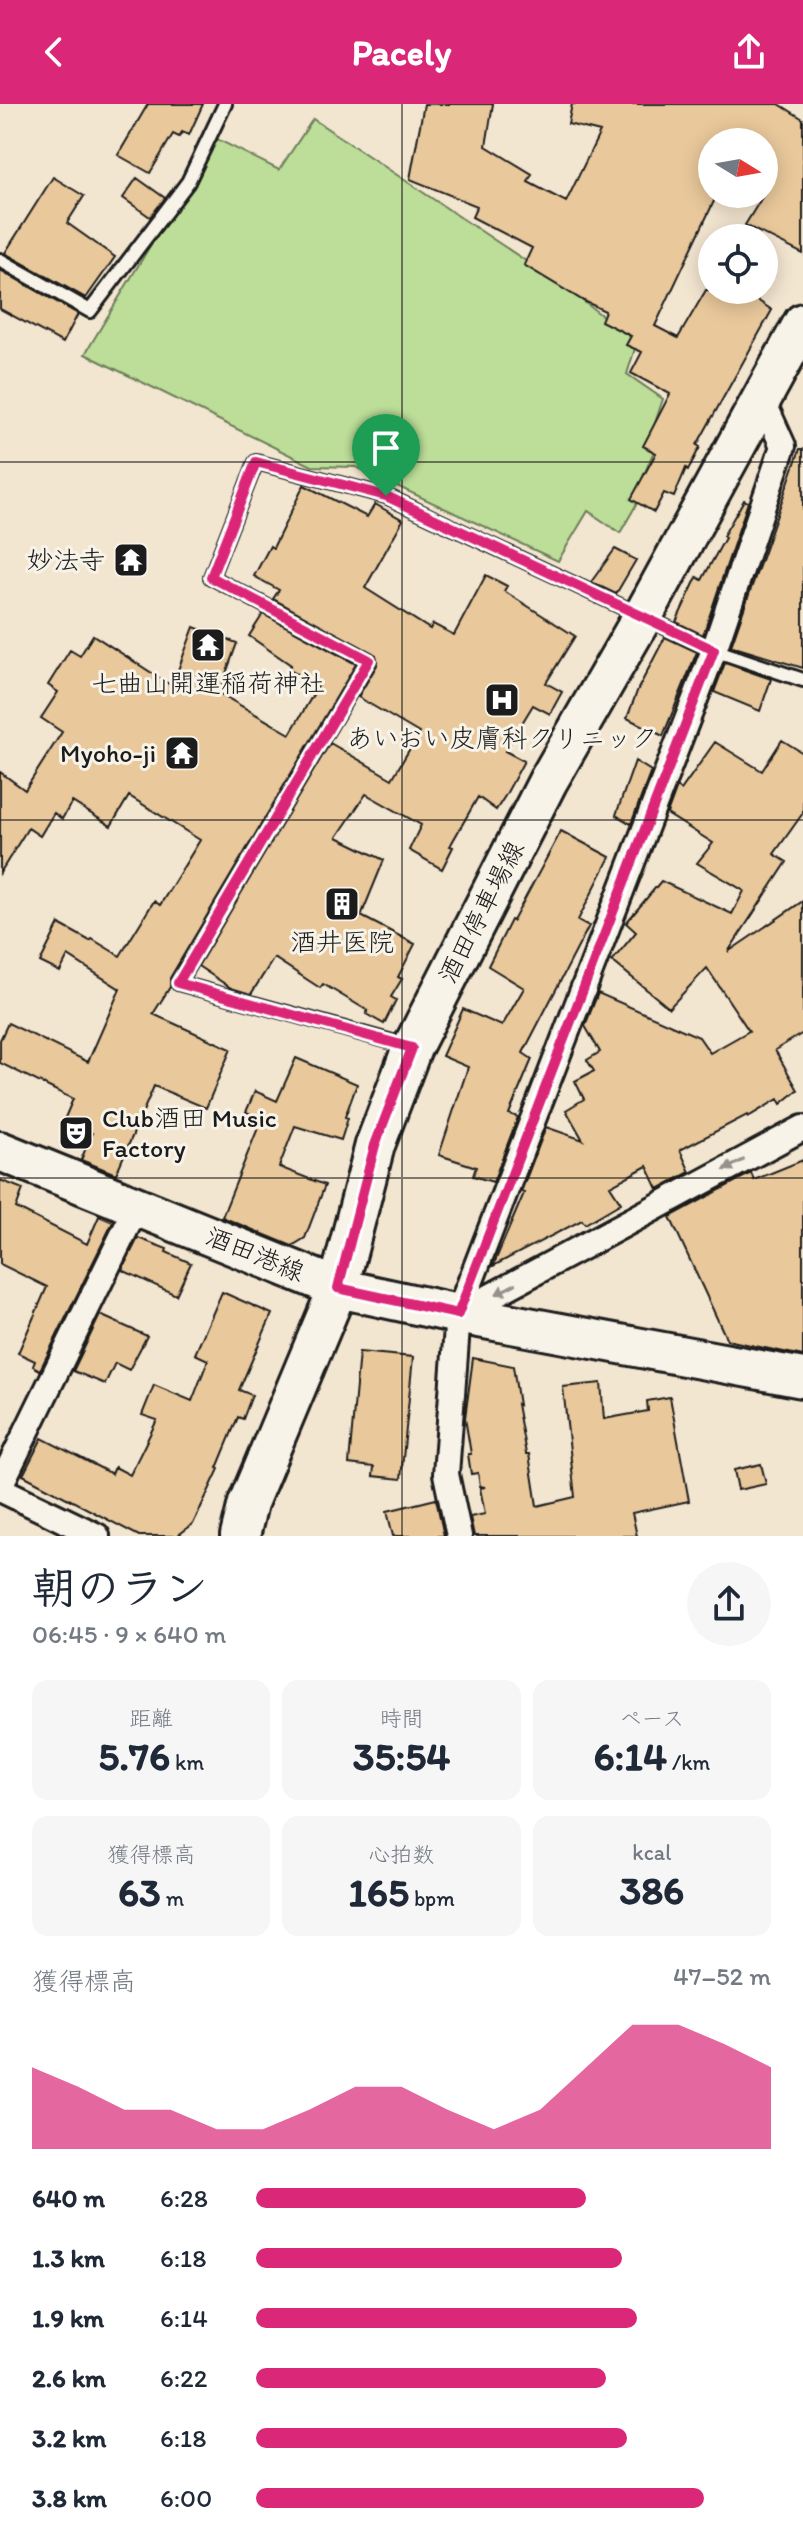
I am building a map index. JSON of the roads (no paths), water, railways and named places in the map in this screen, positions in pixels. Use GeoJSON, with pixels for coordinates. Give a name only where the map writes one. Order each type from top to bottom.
{"type":"FeatureCollection","features":[{"type":"Feature","properties":{"kind":"main road","name":"酒田停車場線"},"geometry":{"type":"LineString","coordinates":[[240,1536],[248,1503],[338,1288],[375,1145],[412,1048],[548,781],[643,616],[803,323]]}},
{"type":"Feature","properties":{"kind":"main road","name":"酒田港線"},"geometry":{"type":"LineString","coordinates":[[0,1151],[338,1288],[458,1314],[803,1378]]}},
{"type":"Feature","properties":{"kind":"street"},"geometry":{"type":"LineString","coordinates":[[459,1536],[446,1474],[458,1314],[714,650],[783,446],[762,399]]}},
{"type":"Feature","properties":{"kind":"street"},"geometry":{"type":"LineString","coordinates":[[458,1314],[803,1128]]}},
{"type":"Feature","properties":{"kind":"street"},"geometry":{"type":"LineString","coordinates":[[97,1536],[0,1488],[137,1206]]}},
{"type":"Feature","properties":{"kind":"lane"},"geometry":{"type":"LineString","coordinates":[[0,260],[90,311],[188,182],[225,104]]}},
{"type":"Feature","properties":{"kind":"lane"},"geometry":{"type":"LineString","coordinates":[[412,1048],[178,983],[369,660],[211,577],[256,462],[386,496],[714,650],[803,680]]}},
{"type":"Feature","properties":{"kind":"place","name":"妙法寺"},"geometry":{"type":"Point","coordinates":[131,560]}},
{"type":"Feature","properties":{"kind":"place","name":"七曲山開運稲荷神社"},"geometry":{"type":"Point","coordinates":[208,645]}},
{"type":"Feature","properties":{"kind":"place","name":"あいおい皮膚科クリニック"},"geometry":{"type":"Point","coordinates":[502,700]}},
{"type":"Feature","properties":{"kind":"place","name":"Myoho-ji"},"geometry":{"type":"Point","coordinates":[182,753]}},
{"type":"Feature","properties":{"kind":"place","name":"酒井医院"},"geometry":{"type":"Point","coordinates":[342,904]}},
{"type":"Feature","properties":{"kind":"place","name":"Club酒田 Music Factory"},"geometry":{"type":"Point","coordinates":[76,1133]}}]}
